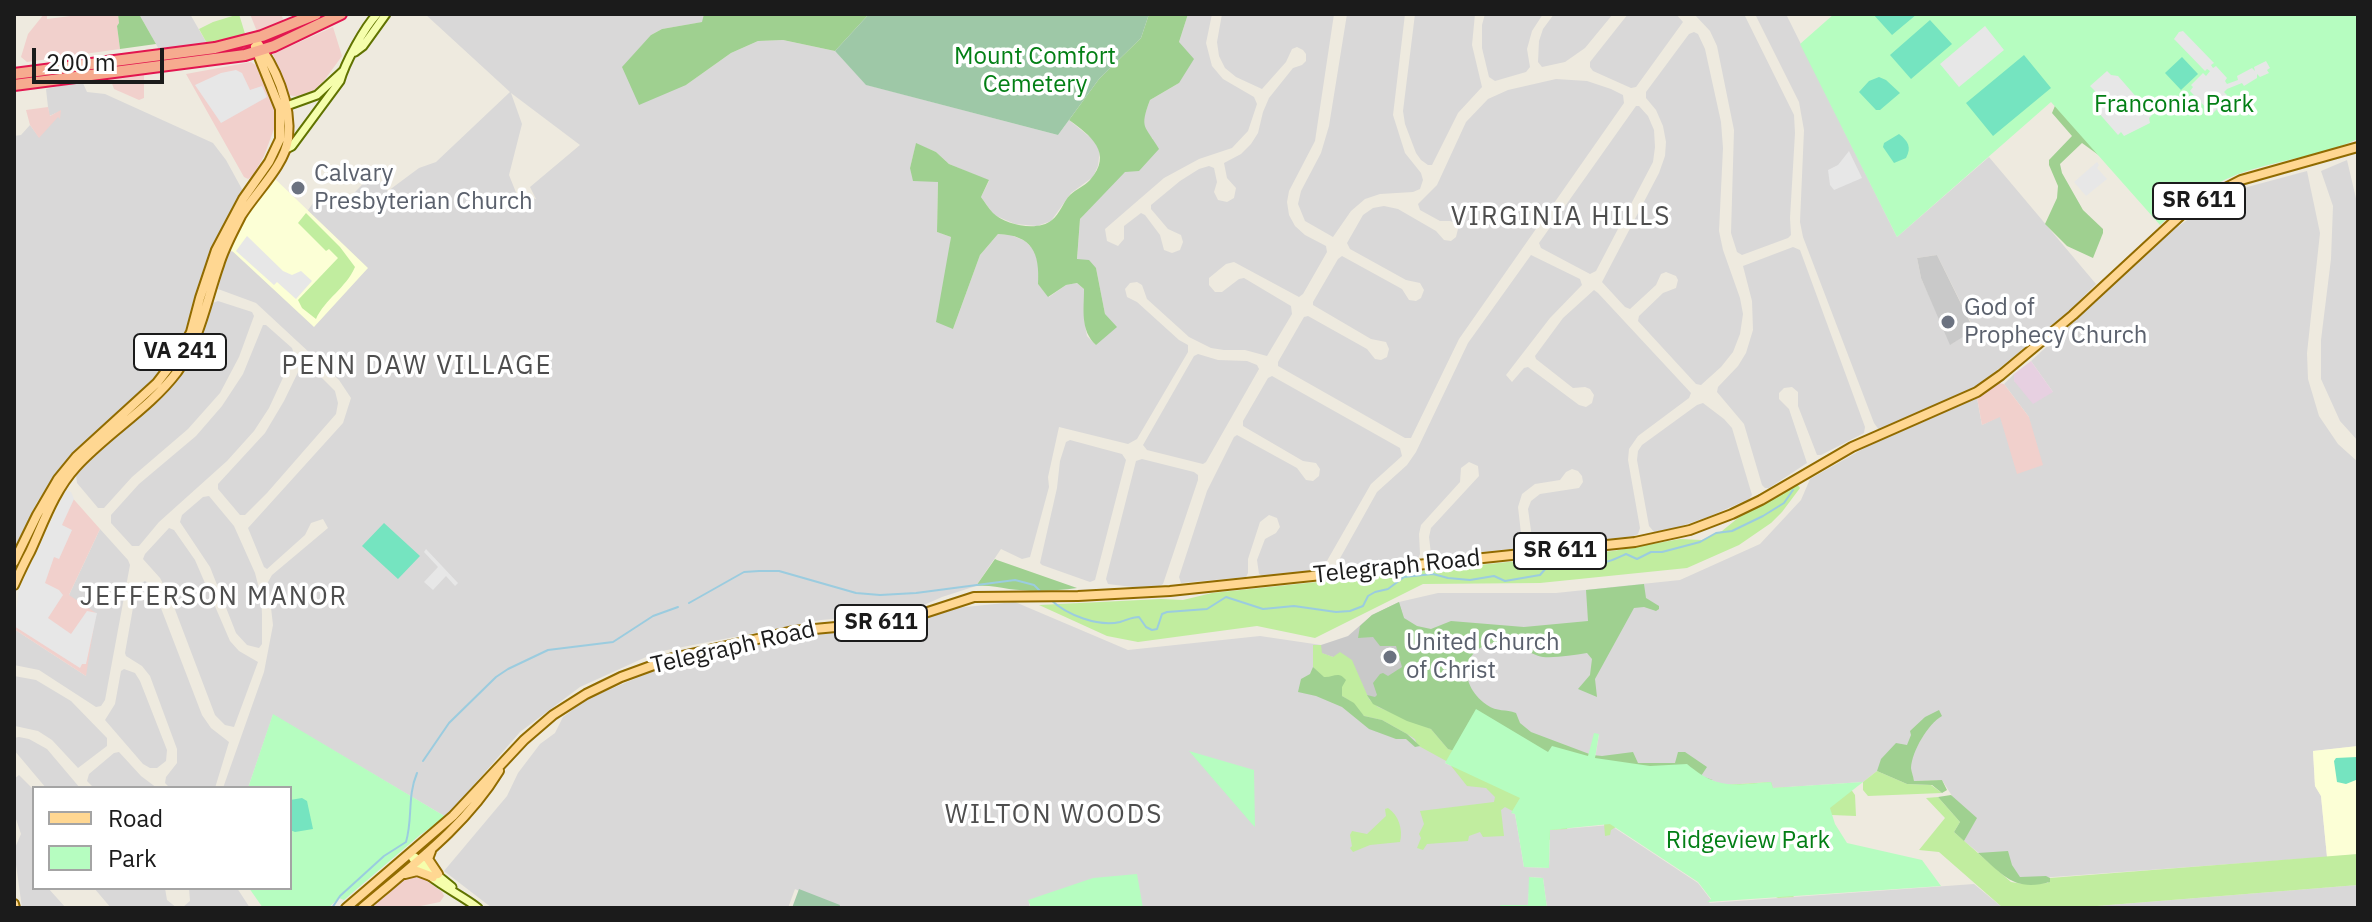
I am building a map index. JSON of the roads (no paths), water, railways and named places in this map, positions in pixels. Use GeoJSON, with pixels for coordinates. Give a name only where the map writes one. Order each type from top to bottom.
{"type":"FeatureCollection","features":[{"type":"Feature","properties":{"kind":"highway"},"geometry":{"type":"LineString","coordinates":[[14,74],[215,48],[277,31],[316,14]]}},
{"type":"Feature","properties":{"kind":"highway"},"geometry":{"type":"LineString","coordinates":[[14,85],[225,59],[259,51],[340,15]]}},
{"type":"Feature","properties":{"kind":"main road"},"geometry":{"type":"LineString","coordinates":[[286,149],[292,146],[340,81],[362,34],[377,14]]}},
{"type":"Feature","properties":{"kind":"main road"},"geometry":{"type":"LineString","coordinates":[[354,53],[363,46],[386,14]]}},
{"type":"Feature","properties":{"kind":"main road","name":"VA 241"},"geometry":{"type":"LineString","coordinates":[[15,578],[66,479],[86,457],[157,394],[190,352],[219,263],[234,229],[286,149],[289,130],[284,107],[254,38]]}},
{"type":"Feature","properties":{"kind":"main road"},"geometry":{"type":"LineString","coordinates":[[284,107],[317,95],[343,71]]}},
{"type":"Feature","properties":{"kind":"main road","name":"VA 241"},"geometry":{"type":"LineString","coordinates":[[14,562],[58,479],[76,457],[157,383],[180,353],[191,332],[216,250],[243,199],[278,145],[284,107]]}},
{"type":"Feature","properties":{"kind":"main road","name":"Telegraph Road"},"geometry":{"type":"LineString","coordinates":[[362,908],[370,904],[415,858],[524,740],[558,711],[621,677],[673,658],[787,632],[900,621],[950,603],[983,596],[1078,596],[1170,591],[1620,544],[1690,530],[1753,504],[1852,447],[1983,388],[2073,315],[2180,216],[2207,196],[2241,180],[2358,147]]}},
{"type":"Feature","properties":{"kind":"main road","name":"Telegraph Road"},"geometry":{"type":"LineString","coordinates":[[346,908],[432,848],[464,819],[505,761]]}},
{"type":"Feature","properties":{"kind":"main road"},"geometry":{"type":"LineString","coordinates":[[432,848],[428,859],[436,876]]}},
{"type":"Feature","properties":{"kind":"main road"},"geometry":{"type":"LineString","coordinates":[[415,858],[448,890],[456,892],[478,908]]}},
{"type":"Feature","properties":{"kind":"main road"},"geometry":{"type":"LineString","coordinates":[[388,885],[411,871],[436,876]]}},
{"type":"Feature","properties":{"kind":"waterway"},"geometry":{"type":"LineString","coordinates":[[1051,600],[1074,615],[1102,623],[1139,617],[1152,630],[1157,629],[1162,614],[1207,609],[1226,597],[1263,609],[1294,606],[1350,611],[1363,606],[1368,596],[1388,589],[1404,577],[1433,574],[1470,580],[1494,576],[1505,581],[1540,575],[1554,559],[1607,562],[1626,554],[1637,559],[1651,552],[1700,542],[1763,516],[1784,503],[1793,490]]}},
{"type":"Feature","properties":{"kind":"waterway"},"geometry":{"type":"LineString","coordinates":[[689,603],[744,572],[759,571],[779,571],[856,593],[880,595],[1015,580],[1034,585],[1041,592]]}},
{"type":"Feature","properties":{"kind":"waterway"},"geometry":{"type":"LineString","coordinates":[[423,761],[449,723],[508,669],[548,650],[613,642],[653,616],[678,607]]}},
{"type":"Feature","properties":{"kind":"waterway"},"geometry":{"type":"LineString","coordinates":[[332,908],[340,896],[384,856],[406,842],[417,773]]}},
{"type":"Feature","properties":{"kind":"place","name":"Calvary Presbyterian Church"},"geometry":{"type":"Point","coordinates":[298,188]}},
{"type":"Feature","properties":{"kind":"place","name":"God of Prophecy Church"},"geometry":{"type":"Point","coordinates":[1948,322]}},
{"type":"Feature","properties":{"kind":"place","name":"United Church of Christ"},"geometry":{"type":"Point","coordinates":[1390,657]}},
{"type":"Feature","properties":{"kind":"district","name":"VIRGINIA HILLS"},"geometry":{"type":"Point","coordinates":[1561,217]}},
{"type":"Feature","properties":{"kind":"district","name":"PENN DAW VILLAGE"},"geometry":{"type":"Point","coordinates":[417,366]}},
{"type":"Feature","properties":{"kind":"district","name":"JEFFERSON MANOR"},"geometry":{"type":"Point","coordinates":[214,597]}},
{"type":"Feature","properties":{"kind":"district","name":"WILTON WOODS"},"geometry":{"type":"Point","coordinates":[1054,815]}},
{"type":"Feature","properties":{"kind":"park label","name":"Mount Comfort Cemetery"},"geometry":{"type":"Point","coordinates":[1035,71]}},
{"type":"Feature","properties":{"kind":"park label","name":"Franconia Park"},"geometry":{"type":"Point","coordinates":[2174,105]}},
{"type":"Feature","properties":{"kind":"park label","name":"Ridgeview Park"},"geometry":{"type":"Point","coordinates":[1748,841]}}]}
